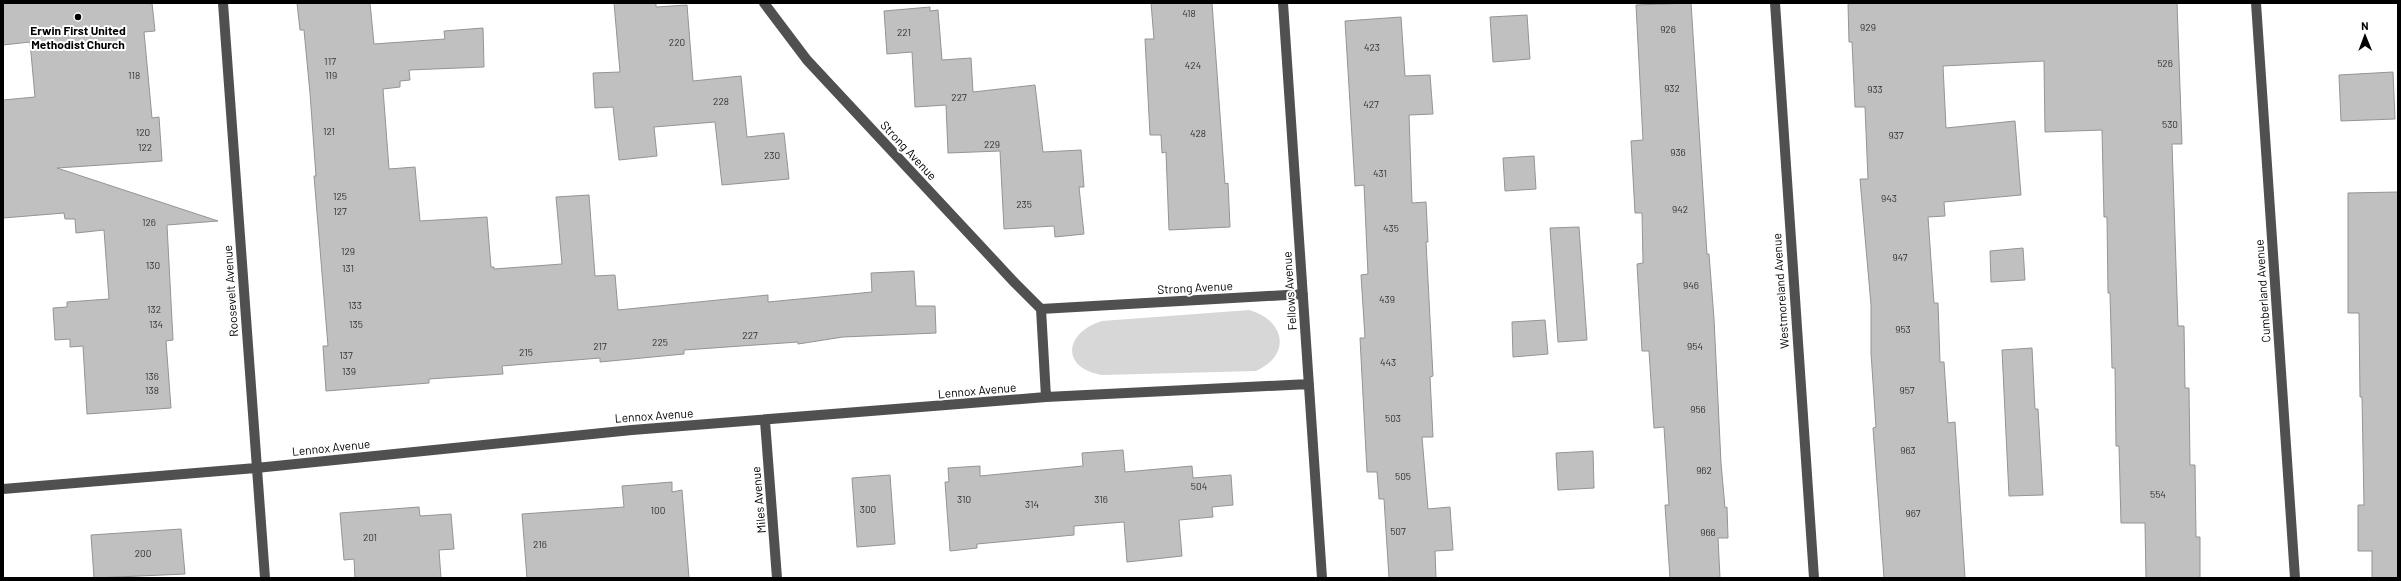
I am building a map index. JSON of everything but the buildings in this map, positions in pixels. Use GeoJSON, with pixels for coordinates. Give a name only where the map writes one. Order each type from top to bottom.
{"type":"FeatureCollection","features":[{"type":"Feature","properties":{"kind":"street","name":"Roosevelt Avenue"},"geometry":{"type":"LineString","coordinates":[[223,3],[265,578]]}},
{"type":"Feature","properties":{"kind":"street","name":"Strong Avenue"},"geometry":{"type":"LineString","coordinates":[[764,3],[807,60],[1041,309],[1303,294]]}},
{"type":"Feature","properties":{"kind":"street","name":"Fellows Avenue"},"geometry":{"type":"LineString","coordinates":[[1282,3],[1322,578]]}},
{"type":"Feature","properties":{"kind":"street","name":"Westmoreland Avenue"},"geometry":{"type":"LineString","coordinates":[[1774,3],[1814,578]]}},
{"type":"Feature","properties":{"kind":"street","name":"Cumberland Avenue"},"geometry":{"type":"LineString","coordinates":[[2256,3],[2295,578]]}},
{"type":"Feature","properties":{"kind":"street"},"geometry":{"type":"LineString","coordinates":[[1041,309],[1046,397]]}},
{"type":"Feature","properties":{"kind":"street","name":"Lennox Avenue"},"geometry":{"type":"LineString","coordinates":[[3,489],[256,468],[632,430],[765,421],[1046,397],[1308,384]]}},
{"type":"Feature","properties":{"kind":"street","name":"Miles Avenue"},"geometry":{"type":"LineString","coordinates":[[765,421],[777,578]]}},
{"type":"Feature","properties":{"kind":"shaded area"},"geometry":{"type":"Polygon","coordinates":[[[1249,310],[1261,315],[1270,322],[1277,329],[1280,338],[1279,347],[1275,356],[1268,364],[1256,371],[1103,375],[1089,371],[1080,366],[1074,358],[1072,350],[1074,342],[1080,334],[1089,327],[1102,321],[1249,310]]]}},
{"type":"Feature","properties":{"kind":"place","name":"Erwin First United Methodist Church"},"geometry":{"type":"Point","coordinates":[78,17]}}]}
